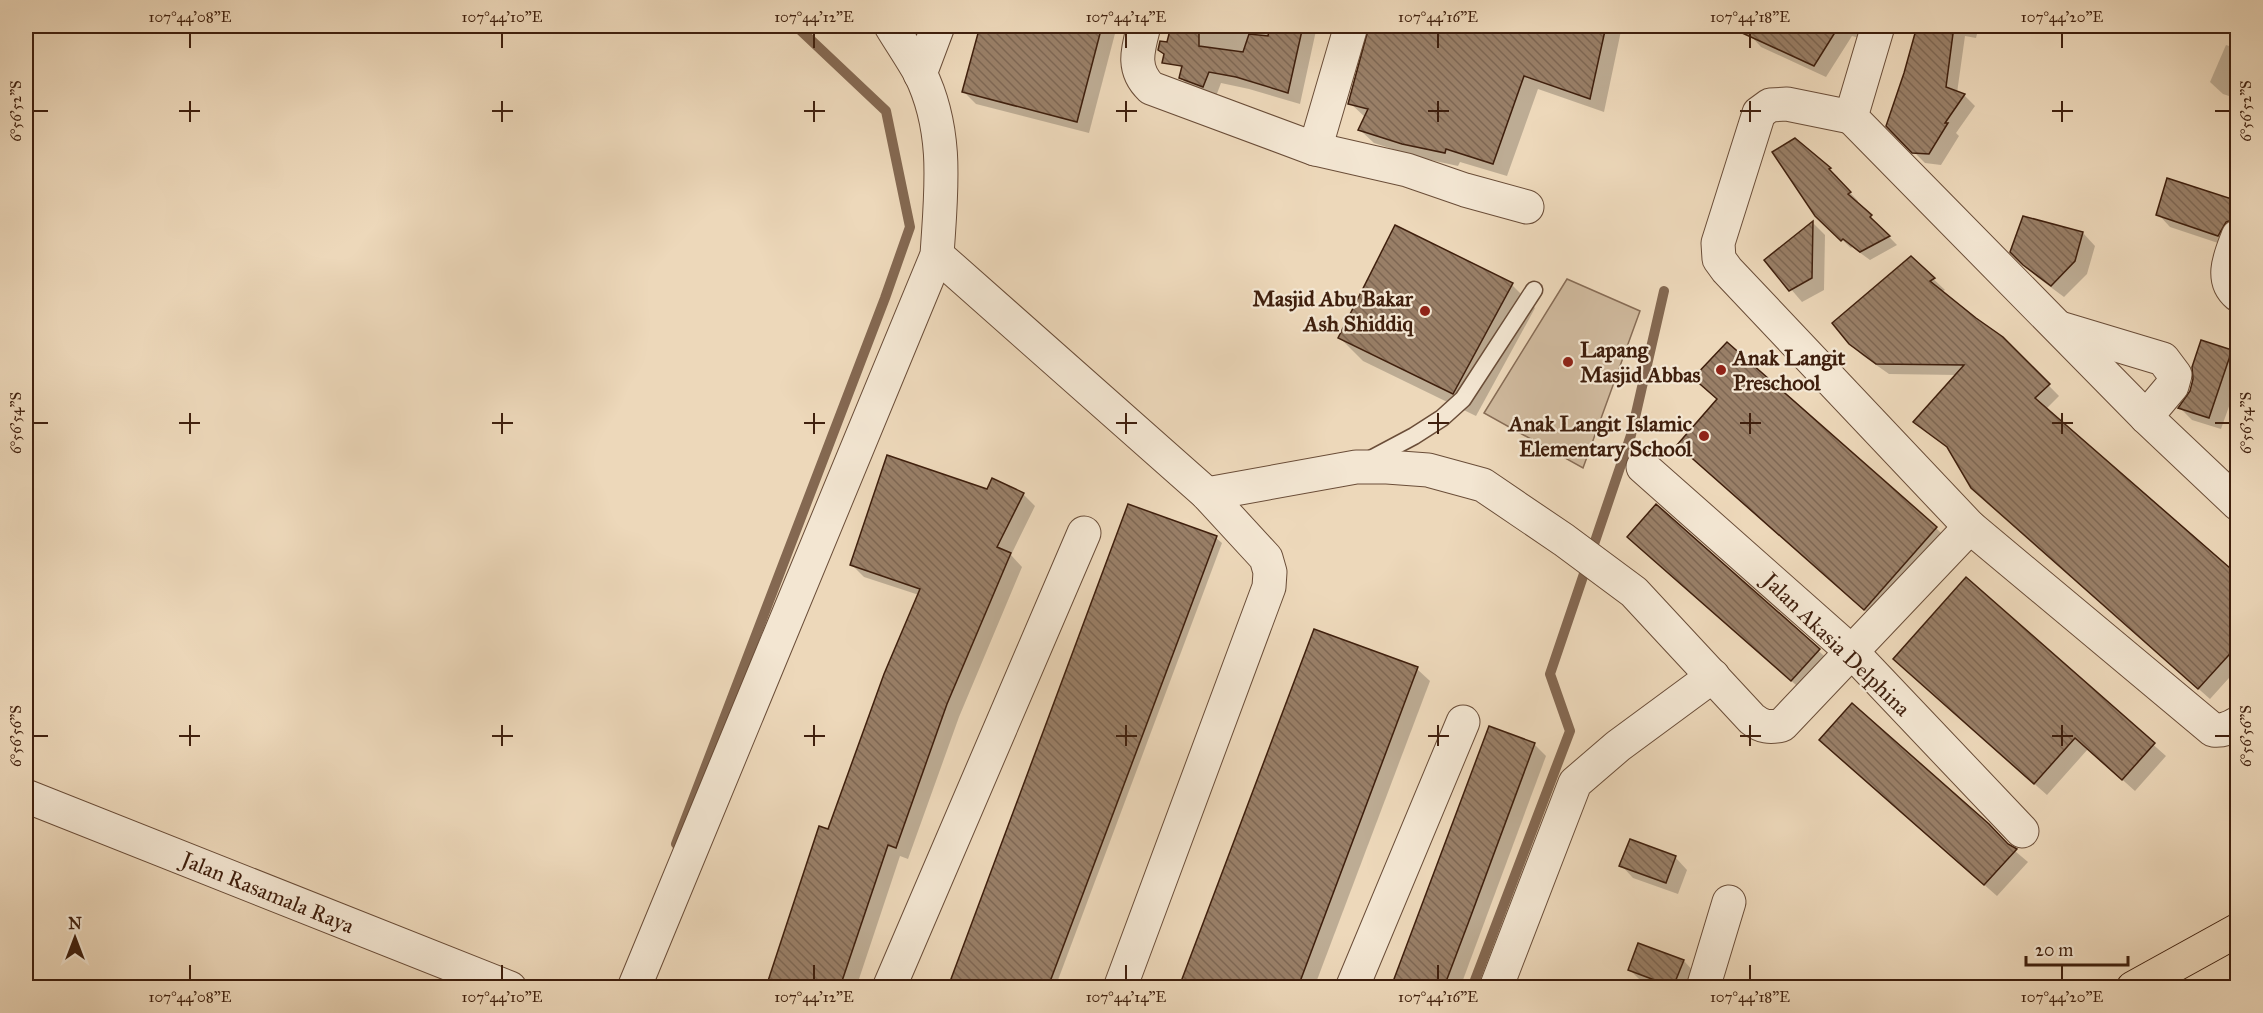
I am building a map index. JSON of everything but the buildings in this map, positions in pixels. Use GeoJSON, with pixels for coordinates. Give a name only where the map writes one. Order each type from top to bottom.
{"type":"FeatureCollection","features":[{"type":"Feature","properties":{"kind":"highway"},"geometry":{"type":"LineString","coordinates":[[2133,987],[2238,930]]}},
{"type":"Feature","properties":{"kind":"street"},"geometry":{"type":"LineString","coordinates":[[634,987],[937,255],[942,180],[940,132],[920,74],[891,26]]}},
{"type":"Feature","properties":{"kind":"street"},"geometry":{"type":"LineString","coordinates":[[920,74],[938,26]]}},
{"type":"Feature","properties":{"kind":"street"},"geometry":{"type":"LineString","coordinates":[[1144,26],[1136,54],[1137,65],[1143,81],[1151,88],[1315,150],[1407,170],[1465,190],[1527,207]]}},
{"type":"Feature","properties":{"kind":"street"},"geometry":{"type":"LineString","coordinates":[[1315,150],[1352,26]]}},
{"type":"Feature","properties":{"kind":"street"},"geometry":{"type":"LineString","coordinates":[[1851,117],[1878,26]]}},
{"type":"Feature","properties":{"kind":"street"},"geometry":{"type":"LineString","coordinates":[[2238,504],[2146,417],[1851,117],[1787,104],[1770,105],[1759,113],[1718,243],[1719,259],[1727,270],[1970,527],[2213,730],[2220,731],[2238,723]]}},
{"type":"Feature","properties":{"kind":"street"},"geometry":{"type":"LineString","coordinates":[[2238,236],[2228,264],[2227,279],[2238,295]]}},
{"type":"Feature","properties":{"kind":"street"},"geometry":{"type":"LineString","coordinates":[[937,255],[1207,494],[1266,558],[1270,572],[1269,587],[1120,987]]}},
{"type":"Feature","properties":{"kind":"street"},"geometry":{"type":"LineString","coordinates":[[2058,328],[2163,359],[2170,366],[2175,375],[2172,386],[2146,417]]}},
{"type":"Feature","properties":{"kind":"street"},"geometry":{"type":"LineString","coordinates":[[1207,494],[1356,466],[1387,466],[1428,471],[1483,484],[1634,592],[1752,719],[1765,726],[1774,727],[1782,725],[1970,527]]}},
{"type":"Feature","properties":{"kind":"street","name":"Jalan Akasia Delphina"},"geometry":{"type":"LineString","coordinates":[[1643,466],[1852,652],[2022,831]]}},
{"type":"Feature","properties":{"kind":"street"},"geometry":{"type":"LineString","coordinates":[[889,987],[1084,533]]}},
{"type":"Feature","properties":{"kind":"street"},"geometry":{"type":"LineString","coordinates":[[1496,987],[1575,783],[1618,746],[1713,676]]}},
{"type":"Feature","properties":{"kind":"street"},"geometry":{"type":"LineString","coordinates":[[1352,987],[1462,722]]}},
{"type":"Feature","properties":{"kind":"street","name":"Jalan Rasamala Raya"},"geometry":{"type":"LineString","coordinates":[[26,796],[510,987]]}},
{"type":"Feature","properties":{"kind":"street"},"geometry":{"type":"LineString","coordinates":[[1703,987],[1729,902]]}},
{"type":"Feature","properties":{"kind":"lane"},"geometry":{"type":"LineString","coordinates":[[1356,466],[1414,436],[1442,418],[1463,399],[1534,290]]}},
{"type":"Feature","properties":{"kind":"shaded area","name":"Lapang Masjid Abbas"},"geometry":{"type":"Polygon","coordinates":[[[1567,279],[1640,311],[1583,468],[1484,413],[1567,279]]]}},
{"type":"Feature","properties":{"kind":"waterway"},"geometry":{"type":"LineString","coordinates":[[676,844],[885,298],[910,227],[886,111],[796,26]]}},
{"type":"Feature","properties":{"kind":"waterway"},"geometry":{"type":"LineString","coordinates":[[1472,988],[1570,731],[1550,674],[1631,435],[1664,291]]}},
{"type":"Feature","properties":{"kind":"place","name":"Masjid Abu Bakar Ash Shiddiq"},"geometry":{"type":"Point","coordinates":[1425,311]}},
{"type":"Feature","properties":{"kind":"place","name":"Lapang Masjid Abbas"},"geometry":{"type":"Point","coordinates":[1568,362]}},
{"type":"Feature","properties":{"kind":"place","name":"Anak Langit Preschool"},"geometry":{"type":"Point","coordinates":[1721,370]}},
{"type":"Feature","properties":{"kind":"place","name":"Anak Langit Islamic Elementary School"},"geometry":{"type":"Point","coordinates":[1704,436]}}]}
